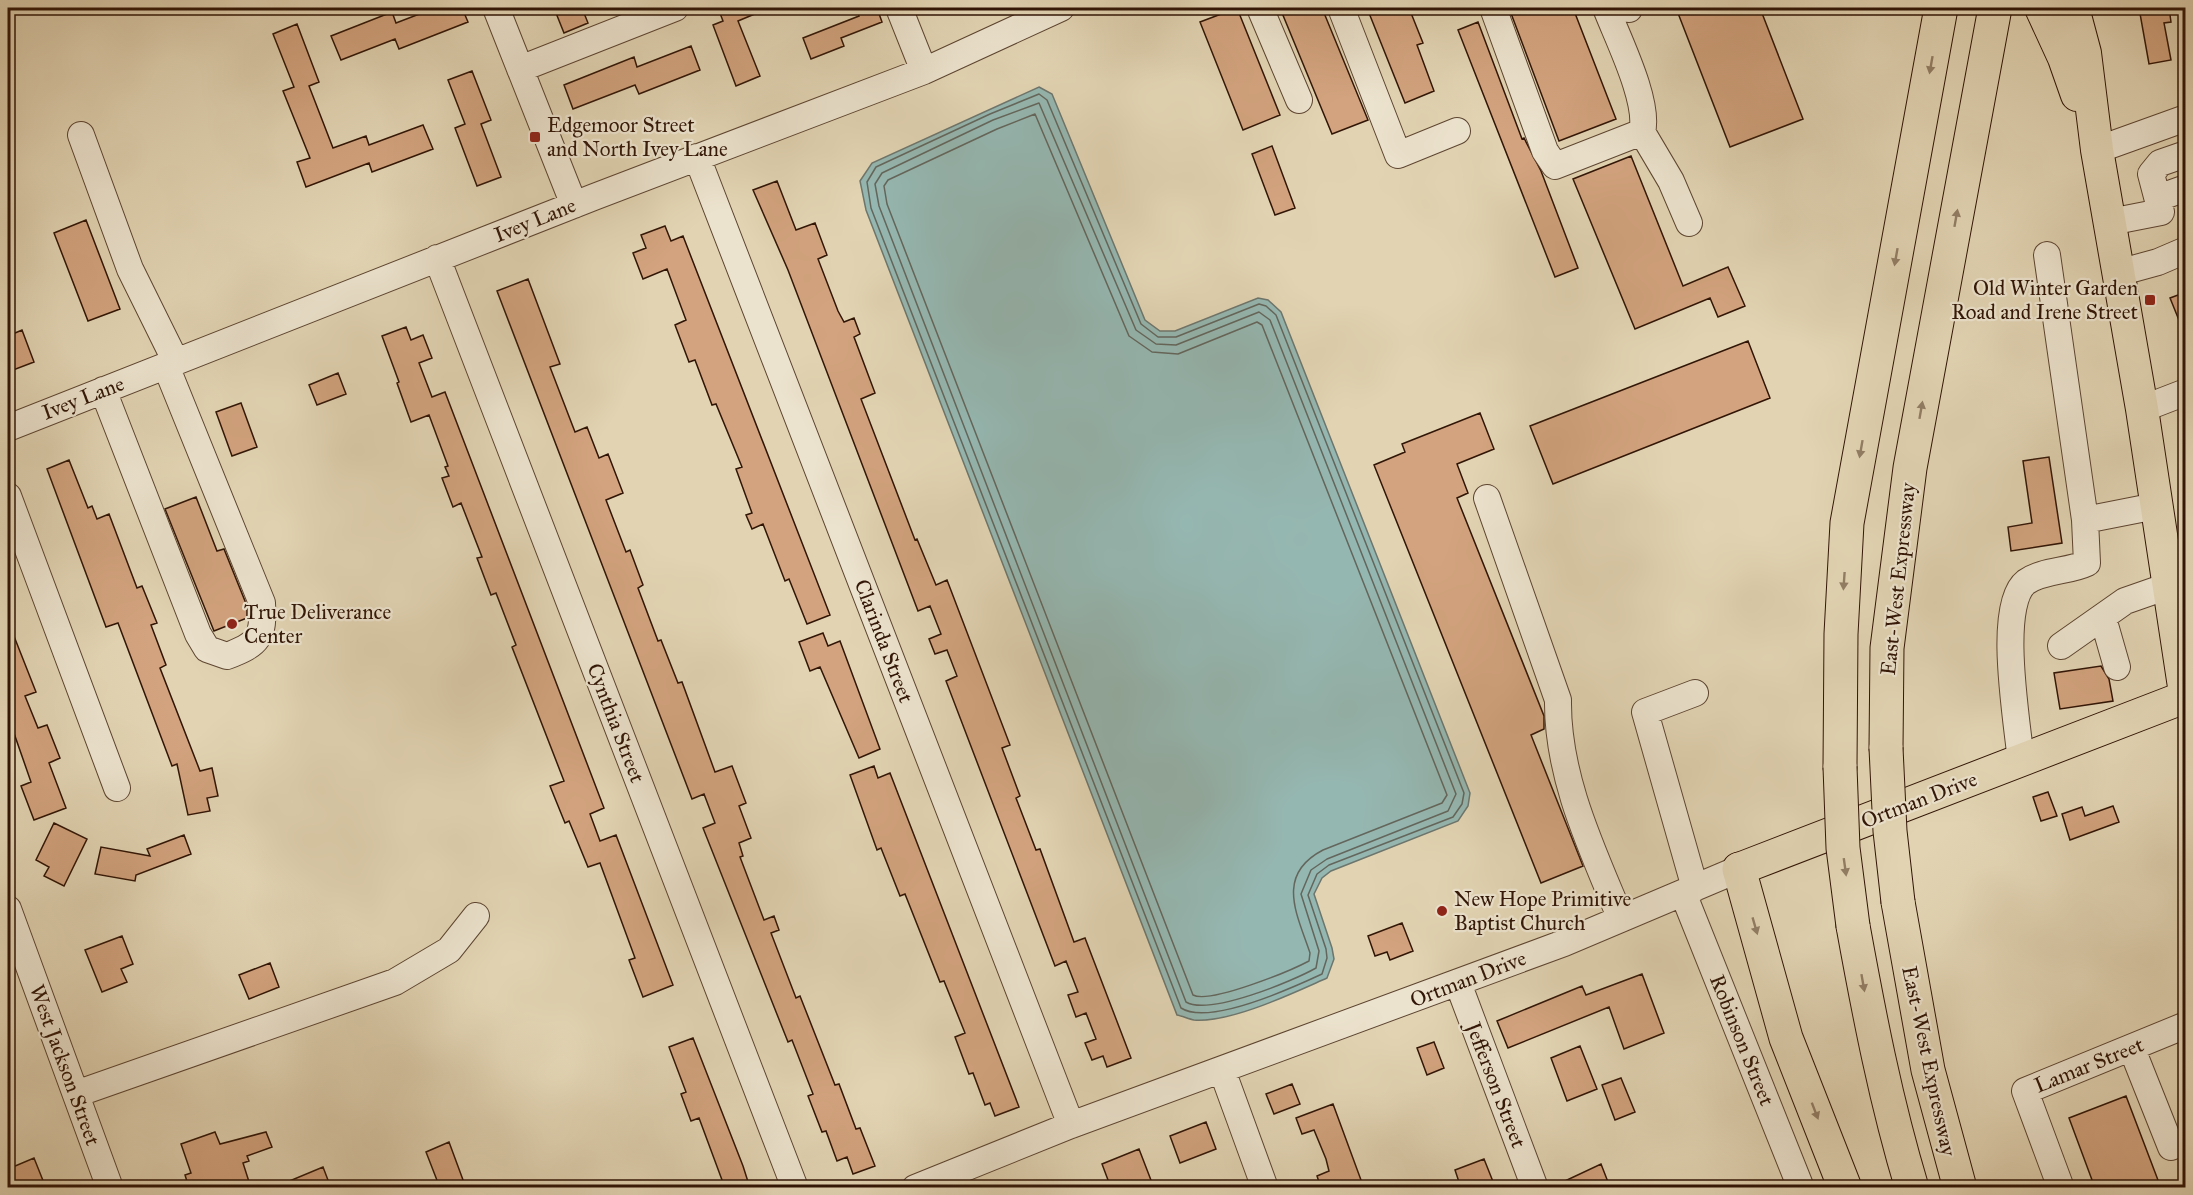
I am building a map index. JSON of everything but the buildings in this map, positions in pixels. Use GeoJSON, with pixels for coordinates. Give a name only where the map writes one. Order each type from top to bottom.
{"type":"FeatureCollection","features":[{"type":"Feature","properties":{"kind":"highway"},"geometry":{"type":"LineString","coordinates":[[1912,1188],[1895,1132],[1871,1025],[1853,926],[1843,848],[1840,767],[1841,634],[1847,523],[1941,8]]}},
{"type":"Feature","properties":{"kind":"highway","name":"East-West Expressway"},"geometry":{"type":"LineString","coordinates":[[1960,1188],[1928,1070],[1898,902],[1890,831],[1886,748],[1887,648],[1910,468],[1994,11]]}},
{"type":"Feature","properties":{"kind":"highway"},"geometry":{"type":"LineString","coordinates":[[1739,869],[1786,1038],[1845,1188]]}},
{"type":"Feature","properties":{"kind":"main road"},"geometry":{"type":"LineString","coordinates":[[2041,8],[2064,58],[2097,150]]}},
{"type":"Feature","properties":{"kind":"main road"},"geometry":{"type":"LineString","coordinates":[[2073,8],[2085,53],[2097,150],[2142,409],[2185,698]]}},
{"type":"Feature","properties":{"kind":"main road","name":"Ortman Drive"},"geometry":{"type":"LineString","coordinates":[[1739,869],[2185,698]]}},
{"type":"Feature","properties":{"kind":"street"},"geometry":{"type":"LineString","coordinates":[[496,8],[574,205]]}},
{"type":"Feature","properties":{"kind":"street"},"geometry":{"type":"LineString","coordinates":[[520,69],[675,8]]}},
{"type":"Feature","properties":{"kind":"street"},"geometry":{"type":"LineString","coordinates":[[899,8],[924,71]]}},
{"type":"Feature","properties":{"kind":"street","name":"Ivey Lane"},"geometry":{"type":"LineString","coordinates":[[8,428],[437,258],[924,71],[1061,8]]}},
{"type":"Feature","properties":{"kind":"street"},"geometry":{"type":"LineString","coordinates":[[1260,8],[1299,100]]}},
{"type":"Feature","properties":{"kind":"street"},"geometry":{"type":"LineString","coordinates":[[1341,8],[1398,155],[1457,131]]}},
{"type":"Feature","properties":{"kind":"street"},"geometry":{"type":"LineString","coordinates":[[1493,8],[1545,151],[1555,166],[1642,132]]}},
{"type":"Feature","properties":{"kind":"street"},"geometry":{"type":"LineString","coordinates":[[1621,8],[1645,123],[1642,132],[1671,181],[1689,223]]}},
{"type":"Feature","properties":{"kind":"street"},"geometry":{"type":"LineString","coordinates":[[2097,150],[2186,118]]}},
{"type":"Feature","properties":{"kind":"street"},"geometry":{"type":"LineString","coordinates":[[81,135],[130,269],[171,364],[262,603],[264,629],[251,647],[227,656],[207,649],[198,634],[103,390]]}},
{"type":"Feature","properties":{"kind":"street"},"geometry":{"type":"LineString","coordinates":[[2110,222],[2161,212],[2151,174],[2160,163],[2186,154]]}},
{"type":"Feature","properties":{"kind":"street","name":"Clarinda Street"},"geometry":{"type":"LineString","coordinates":[[697,157],[1071,1125]]}},
{"type":"Feature","properties":{"kind":"street"},"geometry":{"type":"LineString","coordinates":[[2158,198],[2186,188]]}},
{"type":"Feature","properties":{"kind":"street"},"geometry":{"type":"LineString","coordinates":[[2118,273],[2157,262],[2186,250]]}},
{"type":"Feature","properties":{"kind":"street"},"geometry":{"type":"LineString","coordinates":[[2020,762],[2010,658],[2014,604],[2020,589],[2036,576],[2075,568],[2087,563],[2085,520],[2048,255]]}},
{"type":"Feature","properties":{"kind":"street","name":"Cynthia Street"},"geometry":{"type":"LineString","coordinates":[[437,258],[795,1188]]}},
{"type":"Feature","properties":{"kind":"street"},"geometry":{"type":"LineString","coordinates":[[2142,409],[2186,392]]}},
{"type":"Feature","properties":{"kind":"street"},"geometry":{"type":"LineString","coordinates":[[8,496],[117,788]]}},
{"type":"Feature","properties":{"kind":"street"},"geometry":{"type":"LineString","coordinates":[[1487,498],[1558,700],[1557,733],[1568,779],[1588,840],[1621,919]]}},
{"type":"Feature","properties":{"kind":"street"},"geometry":{"type":"LineString","coordinates":[[2085,520],[2156,506]]}},
{"type":"Feature","properties":{"kind":"street"},"geometry":{"type":"LineString","coordinates":[[2061,646],[2125,601],[2168,586]]}},
{"type":"Feature","properties":{"kind":"street"},"geometry":{"type":"LineString","coordinates":[[2103,618],[2117,667]]}},
{"type":"Feature","properties":{"kind":"street","name":"Robinson Street"},"geometry":{"type":"LineString","coordinates":[[1695,693],[1645,712],[1689,890],[1801,1188]]}},
{"type":"Feature","properties":{"kind":"street","name":"Ortman Drive"},"geometry":{"type":"LineString","coordinates":[[915,1188],[1071,1125],[1458,983],[1621,919],[1739,869]]}},
{"type":"Feature","properties":{"kind":"street","name":"West Jackson Street"},"geometry":{"type":"LineString","coordinates":[[8,909],[110,1188]]}},
{"type":"Feature","properties":{"kind":"street"},"geometry":{"type":"LineString","coordinates":[[76,1094],[395,982],[449,950],[476,916]]}},
{"type":"Feature","properties":{"kind":"street","name":"Jefferson Street"},"geometry":{"type":"LineString","coordinates":[[1458,983],[1535,1188]]}},
{"type":"Feature","properties":{"kind":"street","name":"Lamar Street"},"geometry":{"type":"LineString","coordinates":[[2061,1188],[2025,1091],[2186,1025]]}},
{"type":"Feature","properties":{"kind":"street"},"geometry":{"type":"LineString","coordinates":[[2132,1048],[2171,1147]]}},
{"type":"Feature","properties":{"kind":"street"},"geometry":{"type":"LineString","coordinates":[[1222,1070],[1265,1188]]}},
{"type":"Feature","properties":{"kind":"water"},"geometry":{"type":"Polygon","coordinates":[[[1039,87],[1052,94],[1145,320],[1160,331],[1175,331],[1258,298],[1268,300],[1281,312],[1470,793],[1468,806],[1458,821],[1331,871],[1322,878],[1314,894],[1334,959],[1327,978],[1262,1006],[1226,1017],[1194,1020],[1177,1015],[866,210],[860,181],[872,163],[1039,87]]]}},
{"type":"Feature","properties":{"kind":"place","name":"Edgemoor Street and North Ivey Lane"},"geometry":{"type":"Point","coordinates":[535,137]}},
{"type":"Feature","properties":{"kind":"place","name":"Old Winter Garden Road and Irene Street"},"geometry":{"type":"Point","coordinates":[2150,300]}},
{"type":"Feature","properties":{"kind":"place","name":"True Deliverance Center"},"geometry":{"type":"Point","coordinates":[232,624]}},
{"type":"Feature","properties":{"kind":"place","name":"New Hope Primitive Baptist Church"},"geometry":{"type":"Point","coordinates":[1442,911]}}]}
